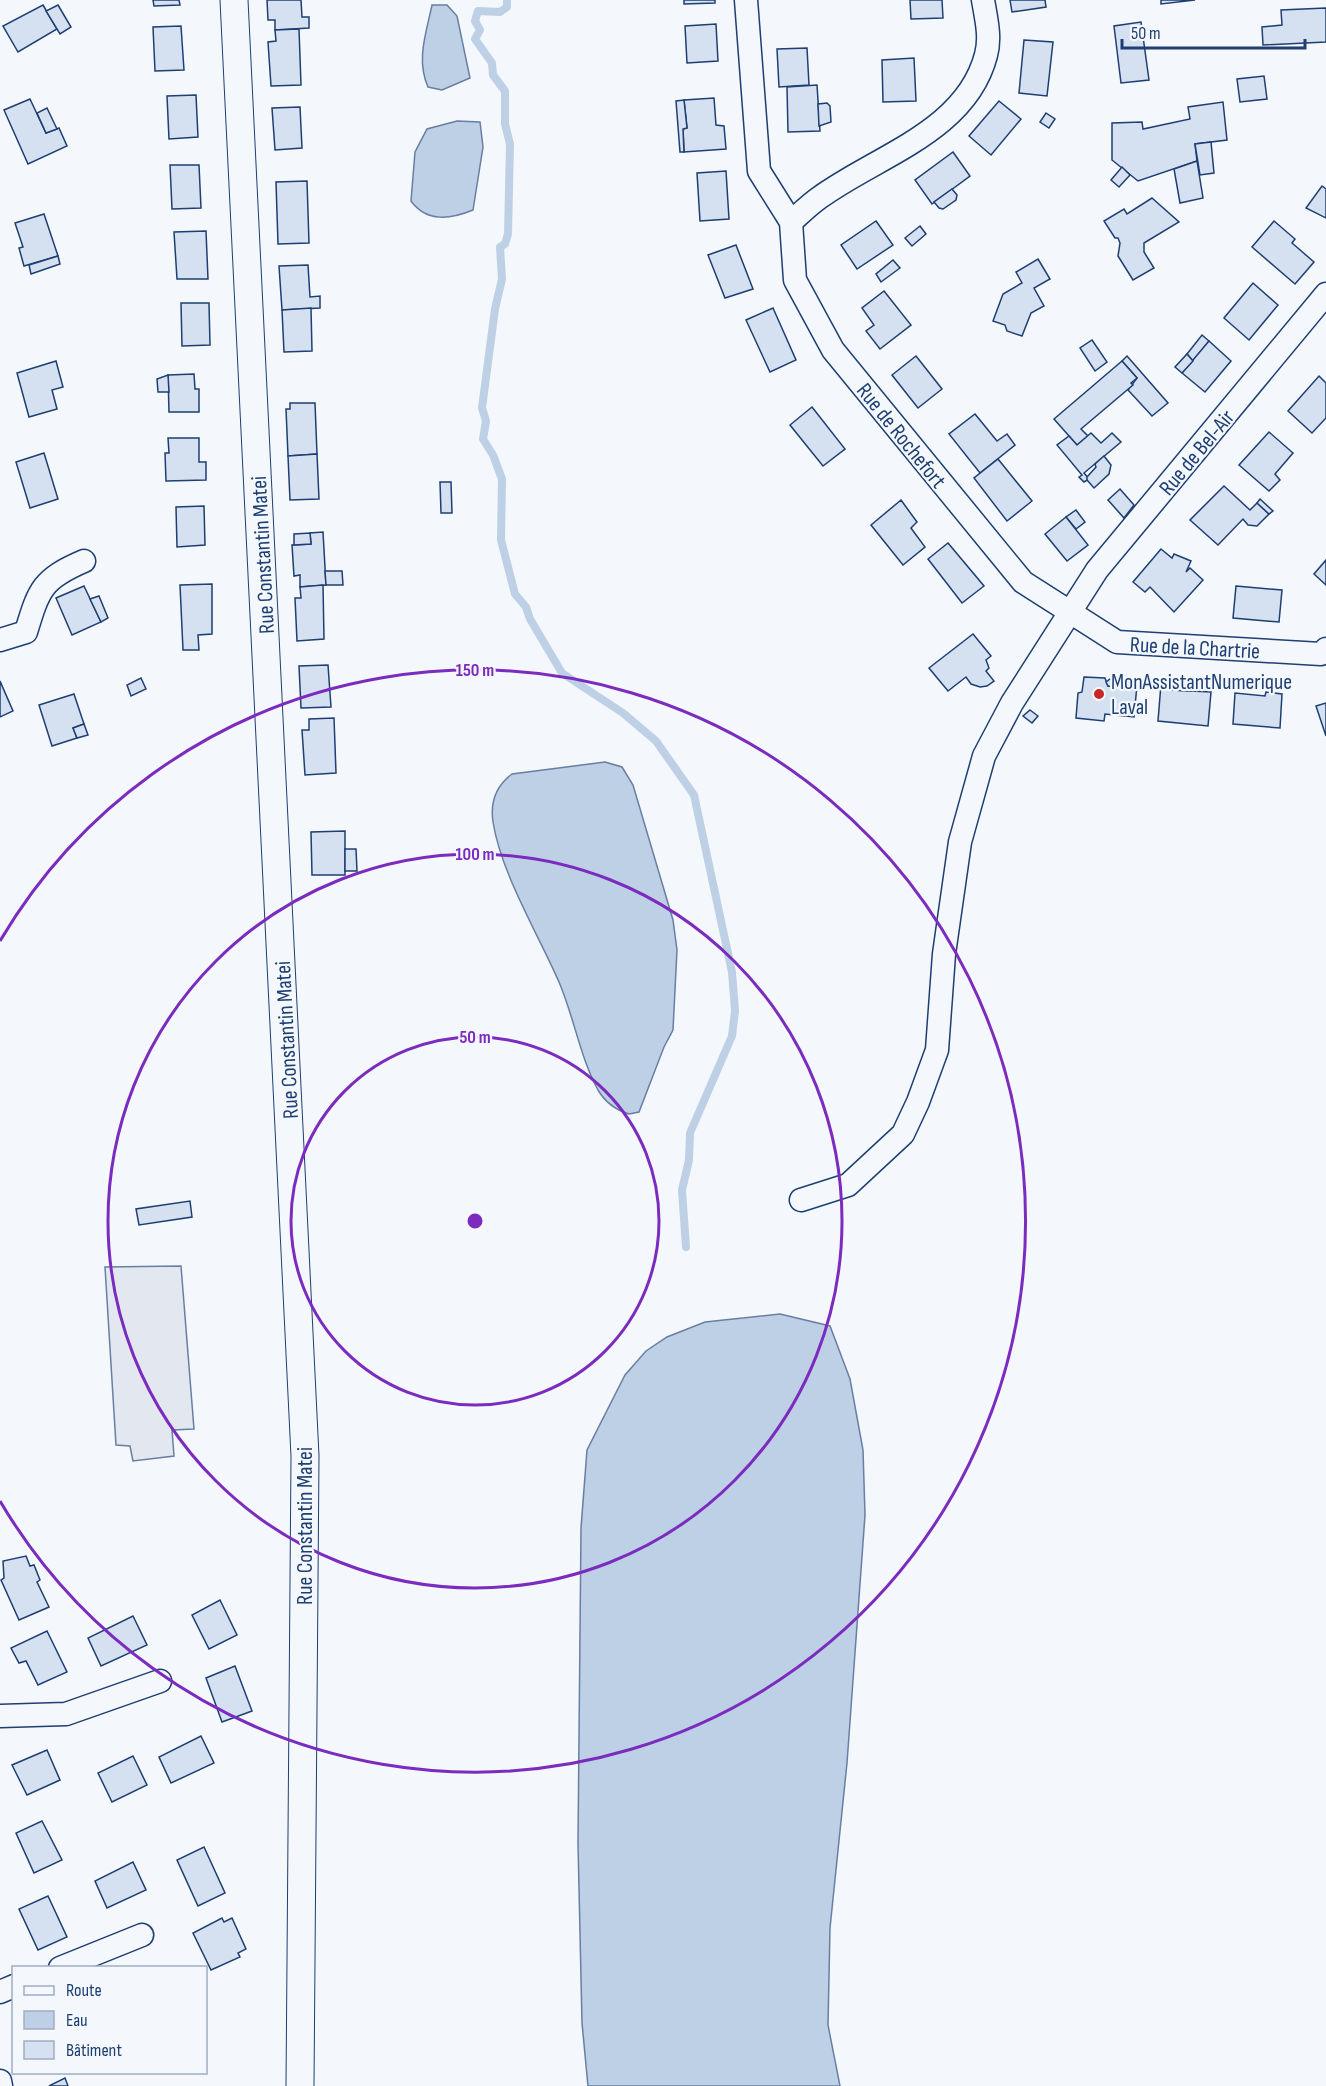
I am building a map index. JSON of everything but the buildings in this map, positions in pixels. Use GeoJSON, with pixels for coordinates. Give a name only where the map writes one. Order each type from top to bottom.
{"type":"FeatureCollection","features":[{"type":"Feature","properties":{"kind":"street","name":"Rue Constantin Matei"},"geometry":{"type":"LineString","coordinates":[[234,0],[305,1456],[300,2084]]}},
{"type":"Feature","properties":{"kind":"street","name":"Rue de Rochefort"},"geometry":{"type":"LineString","coordinates":[[746,0],[759,171],[791,222],[795,280],[833,350],[1023,582],[1071,613]]}},
{"type":"Feature","properties":{"kind":"street"},"geometry":{"type":"LineString","coordinates":[[791,222],[819,198],[941,123],[968,93],[986,55],[988,30],[983,0]]}},
{"type":"Feature","properties":{"kind":"street","name":"Rue de Bel-Air"},"geometry":{"type":"LineString","coordinates":[[801,1200],[848,1185],[903,1134],[907,1126],[937,1050],[944,954],[960,842],[984,756],[1033,670],[1097,570],[1326,294]]}},
{"type":"Feature","properties":{"kind":"street"},"geometry":{"type":"LineString","coordinates":[[0,640],[26,632],[45,585],[58,572],[84,561]]}},
{"type":"Feature","properties":{"kind":"street","name":"Rue de la Chartrie"},"geometry":{"type":"LineString","coordinates":[[1071,613],[1117,642],[1321,654],[1326,650]]}},
{"type":"Feature","properties":{"kind":"street"},"geometry":{"type":"LineString","coordinates":[[0,1716],[66,1714],[160,1681]]}},
{"type":"Feature","properties":{"kind":"street"},"geometry":{"type":"LineString","coordinates":[[65,1966],[142,1935]]}},
{"type":"Feature","properties":{"kind":"street"},"geometry":{"type":"LineString","coordinates":[[0,2081],[1,2086]]}},
{"type":"Feature","properties":{"kind":"shaded area"},"geometry":{"type":"Polygon","coordinates":[[[181,1266],[194,1429],[172,1430],[174,1456],[133,1461],[130,1446],[116,1445],[105,1267],[181,1266]]]}},
{"type":"Feature","properties":{"kind":"water"},"geometry":{"type":"Polygon","coordinates":[[[432,5],[447,5],[457,16],[470,78],[442,90],[428,87],[424,77],[423,47],[432,5]]]}},
{"type":"Feature","properties":{"kind":"water"},"geometry":{"type":"Polygon","coordinates":[[[457,121],[480,122],[483,147],[473,210],[448,217],[432,216],[417,208],[411,201],[415,152],[427,129],[457,121]]]}},
{"type":"Feature","properties":{"kind":"water"},"geometry":{"type":"Polygon","coordinates":[[[605,762],[622,767],[633,785],[673,920],[677,950],[673,1030],[664,1047],[639,1112],[629,1114],[607,1102],[592,1077],[559,982],[504,862],[497,842],[492,815],[495,795],[512,774],[605,762]]]}},
{"type":"Feature","properties":{"kind":"water"},"geometry":{"type":"Polygon","coordinates":[[[780,1314],[830,1326],[850,1379],[863,1450],[865,1515],[847,1763],[830,1928],[828,2025],[840,2086],[588,2086],[582,2023],[578,1843],[581,1528],[587,1450],[625,1375],[646,1351],[667,1337],[705,1322],[780,1314]]]}},
{"type":"Feature","properties":{"kind":"waterway"},"geometry":{"type":"LineString","coordinates":[[507,0],[507,7],[500,12],[478,11],[475,21],[480,30],[475,39],[492,63],[493,75],[505,91],[505,124],[510,144],[508,234],[505,244],[500,247],[502,279],[495,309],[482,408],[486,421],[483,439],[493,455],[502,479],[501,540],[515,594],[526,607],[530,619],[562,673],[623,713],[656,741],[694,795],[732,972],[735,1011],[732,1036],[690,1133],[689,1160],[682,1190],[686,1247]]}},
{"type":"Feature","properties":{"kind":"place","name":"MonAssistantNumerique Laval"},"geometry":{"type":"Point","coordinates":[1099,694]}}]}
